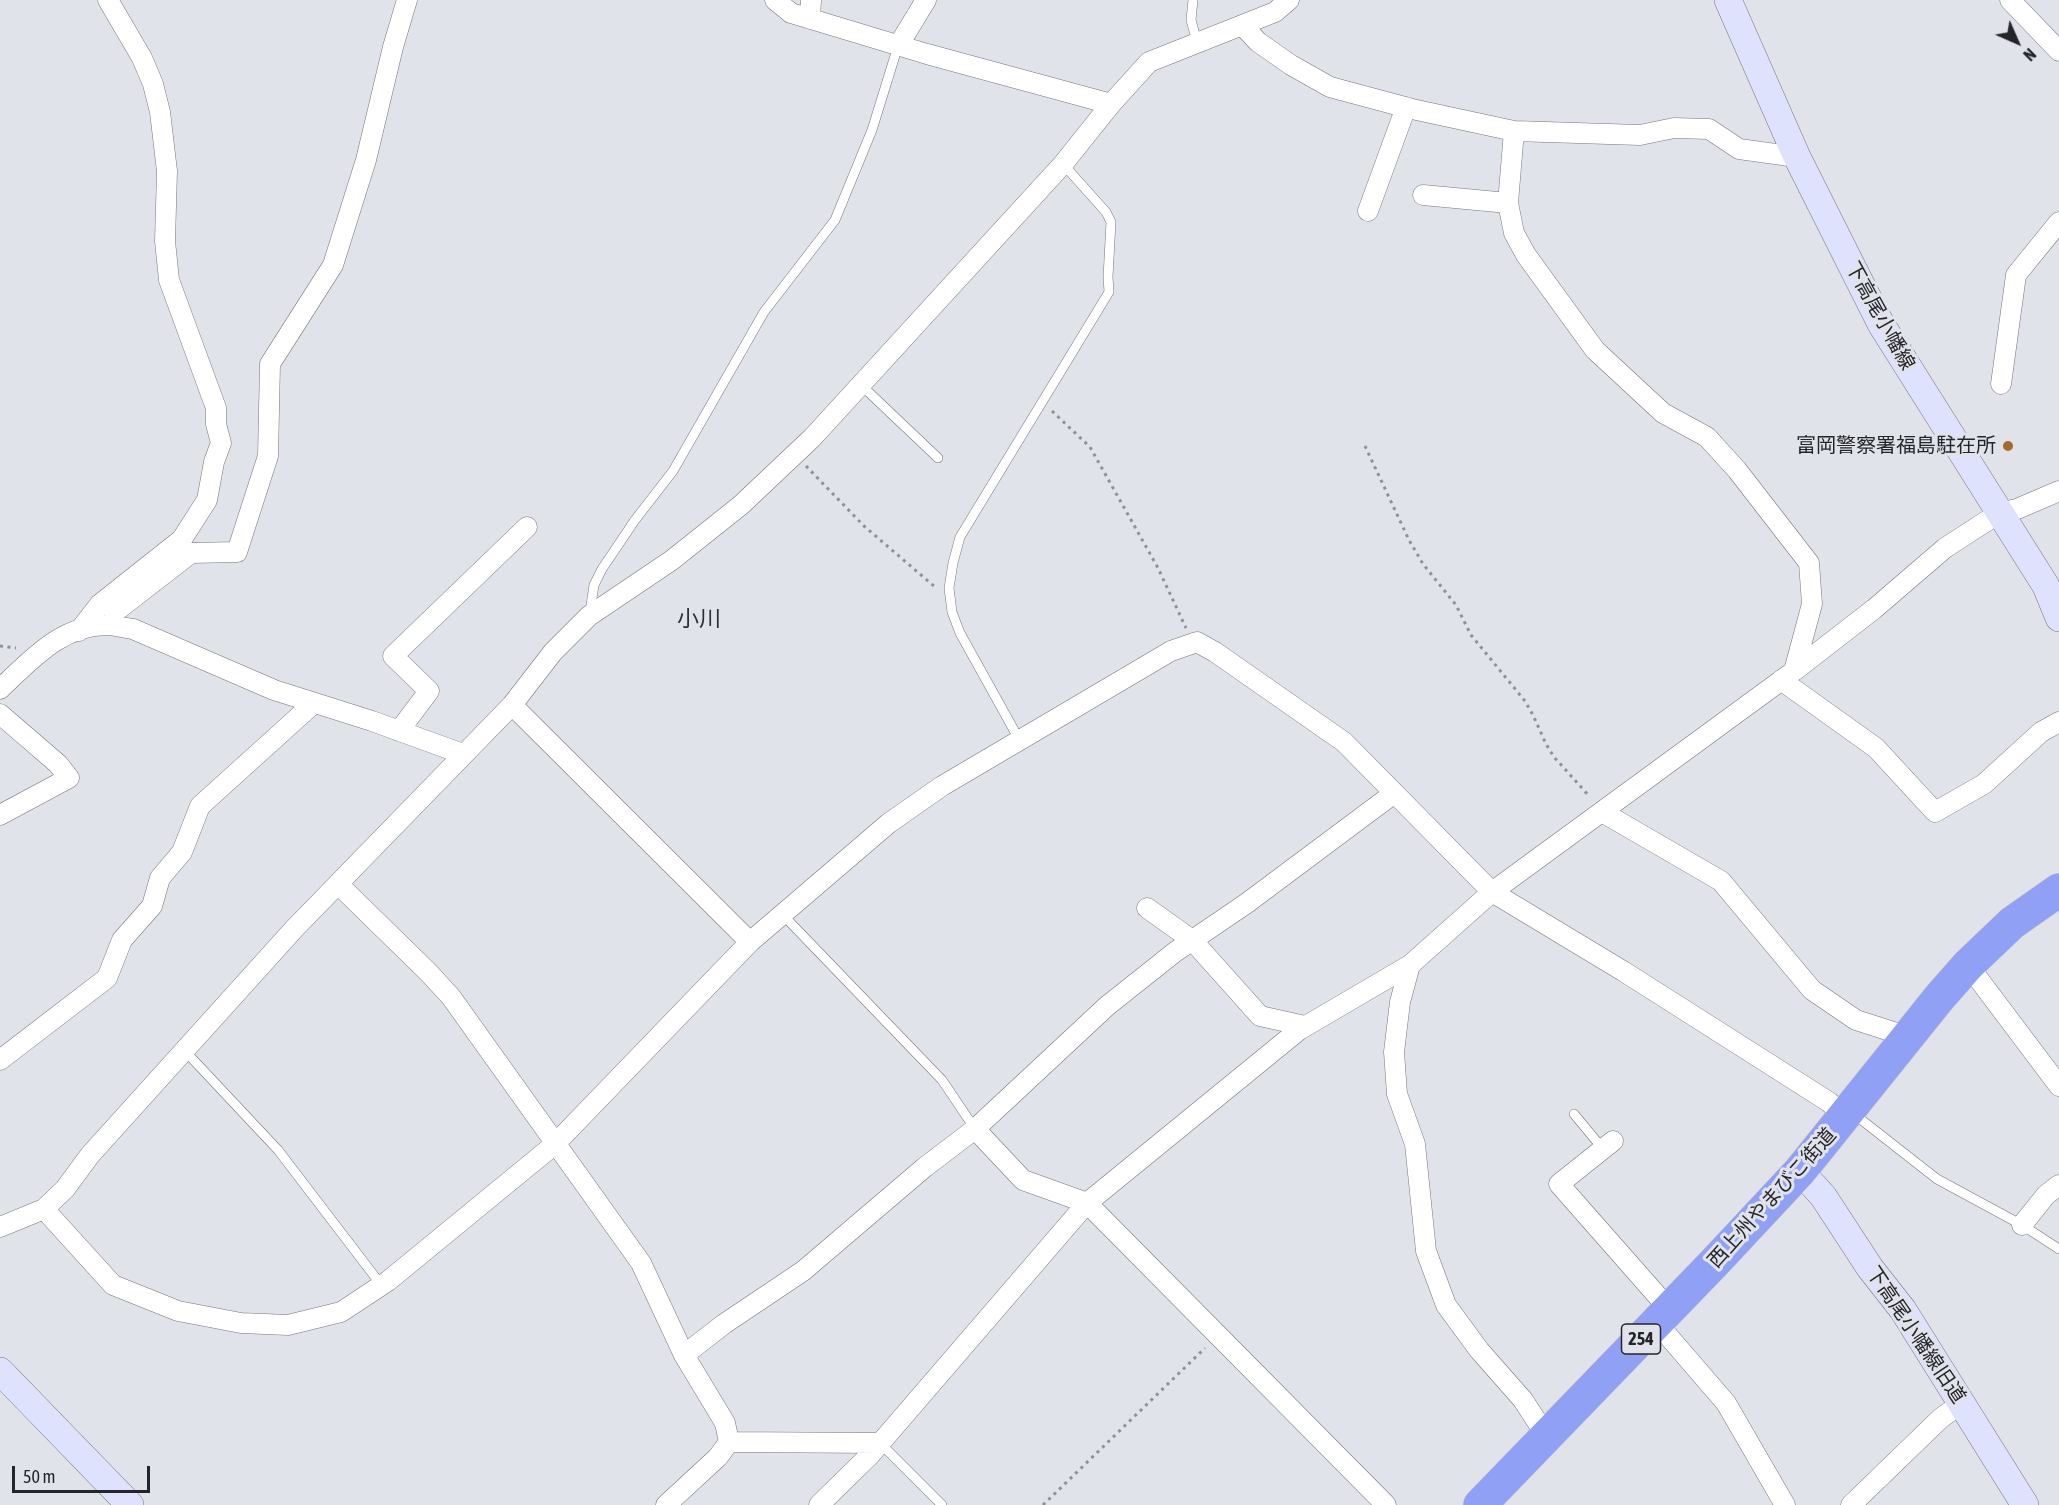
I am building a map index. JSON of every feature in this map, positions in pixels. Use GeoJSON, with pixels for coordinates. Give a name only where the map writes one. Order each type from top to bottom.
{"type":"FeatureCollection","features":[{"type":"Feature","properties":{"kind":"highway","name":"西上州やまびこ街道"},"geometry":{"type":"LineString","coordinates":[[1480,1505],[1800,1171],[1968,965],[2012,923],[2059,890]]}},
{"type":"Feature","properties":{"kind":"main road","name":"下高尾小幡線"},"geometry":{"type":"LineString","coordinates":[[1728,0],[1797,157],[1881,324],[2046,586],[2059,618]]}},
{"type":"Feature","properties":{"kind":"main road","name":"下高尾小幡線旧道"},"geometry":{"type":"LineString","coordinates":[[1800,1171],[1823,1196],[1870,1268],[1903,1310],[2025,1505]]}},
{"type":"Feature","properties":{"kind":"main road"},"geometry":{"type":"LineString","coordinates":[[0,1371],[130,1505]]}},
{"type":"Feature","properties":{"kind":"street"},"geometry":{"type":"LineString","coordinates":[[80,631],[100,604],[182,539],[207,500],[213,462],[221,443],[216,424],[216,408],[169,280],[165,241],[167,171],[160,112],[153,84],[142,58],[108,0]]}},
{"type":"Feature","properties":{"kind":"street"},"geometry":{"type":"LineString","coordinates":[[100,604],[120,608],[191,553],[237,552],[268,456],[270,364],[333,265],[366,160],[393,47],[407,0]]}},
{"type":"Feature","properties":{"kind":"street"},"geometry":{"type":"LineString","coordinates":[[775,0],[791,13],[811,10],[898,46],[1111,104]]}},
{"type":"Feature","properties":{"kind":"street"},"geometry":{"type":"LineString","coordinates":[[898,46],[926,0]]}},
{"type":"Feature","properties":{"kind":"street"},"geometry":{"type":"LineString","coordinates":[[0,1227],[44,1209],[65,1189],[90,1155],[185,1051],[338,884],[512,705],[553,652],[589,616],[672,560],[741,505],[812,438],[1063,164],[1111,104],[1149,62],[1275,12],[1289,0]]}},
{"type":"Feature","properties":{"kind":"street"},"geometry":{"type":"LineString","coordinates":[[2016,2],[2059,51]]}},
{"type":"Feature","properties":{"kind":"street"},"geometry":{"type":"LineString","coordinates":[[1243,26],[1258,42],[1274,54],[1330,87],[1406,107],[1514,131],[1640,135],[1674,128],[1709,129],[1739,149],[1797,157]]}},
{"type":"Feature","properties":{"kind":"street"},"geometry":{"type":"LineString","coordinates":[[1368,211],[1406,107]]}},
{"type":"Feature","properties":{"kind":"street"},"geometry":{"type":"LineString","coordinates":[[1514,131],[1508,203],[1514,233],[1526,255],[1595,350],[1663,413],[1707,437],[1737,470],[1809,563],[1812,604],[1787,675]]}},
{"type":"Feature","properties":{"kind":"street"},"geometry":{"type":"LineString","coordinates":[[1423,195],[1508,203]]}},
{"type":"Feature","properties":{"kind":"street"},"geometry":{"type":"LineString","coordinates":[[2001,384],[2016,275],[2059,222]]}},
{"type":"Feature","properties":{"kind":"street"},"geometry":{"type":"LineString","coordinates":[[819,1505],[880,1443],[1087,1203],[1305,1026],[1410,965],[1492,892],[1874,609],[1945,548],[1999,513],[2017,509],[2059,491]]}},
{"type":"Feature","properties":{"kind":"street"},"geometry":{"type":"LineString","coordinates":[[399,731],[429,691],[393,656],[527,527]]}},
{"type":"Feature","properties":{"kind":"street"},"geometry":{"type":"LineString","coordinates":[[0,689],[51,642],[80,631],[110,625],[133,629],[274,690],[462,754]]}},
{"type":"Feature","properties":{"kind":"street"},"geometry":{"type":"LineString","coordinates":[[44,1209],[113,1285],[178,1311],[241,1323],[288,1325],[341,1312],[382,1286],[555,1144],[750,942],[889,823],[921,799],[1171,651],[1197,642],[1215,652],[1344,742],[1492,892],[1623,971],[1848,1113]]}},
{"type":"Feature","properties":{"kind":"street"},"geometry":{"type":"LineString","coordinates":[[1787,675],[1876,748],[1935,812],[1984,784],[2041,732],[2059,722]]}},
{"type":"Feature","properties":{"kind":"street"},"geometry":{"type":"LineString","coordinates":[[0,1060],[107,978],[122,940],[152,906],[160,878],[182,852],[200,806],[314,703]]}},
{"type":"Feature","properties":{"kind":"street"},"geometry":{"type":"LineString","coordinates":[[512,705],[537,727],[750,942]]}},
{"type":"Feature","properties":{"kind":"street"},"geometry":{"type":"LineString","coordinates":[[0,714],[58,764],[69,778],[0,815]]}},
{"type":"Feature","properties":{"kind":"street"},"geometry":{"type":"LineString","coordinates":[[684,1355],[724,1324],[803,1271],[925,1167],[975,1129],[1107,1006],[1192,940],[1247,903],[1393,794]]}},
{"type":"Feature","properties":{"kind":"street"},"geometry":{"type":"LineString","coordinates":[[1602,812],[1721,881],[1812,990],[1856,1020],[1909,1037]]}},
{"type":"Feature","properties":{"kind":"street"},"geometry":{"type":"LineString","coordinates":[[338,884],[429,973],[451,998],[641,1263],[684,1355],[725,1423],[729,1442],[718,1457],[666,1505]]}},
{"type":"Feature","properties":{"kind":"street"},"geometry":{"type":"LineString","coordinates":[[1147,908],[1192,940],[1260,1016],[1305,1026]]}},
{"type":"Feature","properties":{"kind":"street"},"geometry":{"type":"LineString","coordinates":[[1410,965],[1400,1002],[1394,1052],[1397,1094],[1416,1144],[1426,1251],[1446,1305],[1479,1350],[1523,1400],[1547,1437]]}},
{"type":"Feature","properties":{"kind":"street"},"geometry":{"type":"LineString","coordinates":[[1968,965],[2059,1086]]}},
{"type":"Feature","properties":{"kind":"street"},"geometry":{"type":"LineString","coordinates":[[975,1129],[1023,1180],[1087,1203],[1386,1505]]}},
{"type":"Feature","properties":{"kind":"street"},"geometry":{"type":"LineString","coordinates":[[1608,1145],[1559,1184],[1663,1316],[1726,1403],[1785,1505]]}},
{"type":"Feature","properties":{"kind":"street"},"geometry":{"type":"LineString","coordinates":[[2022,1225],[2046,1195],[2059,1185]]}},
{"type":"Feature","properties":{"kind":"street"},"geometry":{"type":"LineString","coordinates":[[1851,1505],[1941,1418],[1962,1403]]}},
{"type":"Feature","properties":{"kind":"street"},"geometry":{"type":"LineString","coordinates":[[729,1442],[880,1443]]}},
{"type":"Feature","properties":{"kind":"lane"},"geometry":{"type":"LineString","coordinates":[[1193,0],[1191,20],[1197,42]]}},
{"type":"Feature","properties":{"kind":"lane"},"geometry":{"type":"LineString","coordinates":[[589,616],[594,585],[602,569],[635,520],[673,471],[764,312],[836,220],[872,130],[898,46]]}},
{"type":"Feature","properties":{"kind":"lane"},"geometry":{"type":"LineString","coordinates":[[1020,741],[960,633],[952,612],[949,588],[960,537],[1109,292],[1112,222],[1106,212],[1063,164]]}},
{"type":"Feature","properties":{"kind":"lane"},"geometry":{"type":"LineString","coordinates":[[860,384],[938,458]]}},
{"type":"Feature","properties":{"kind":"lane"},"geometry":{"type":"LineString","coordinates":[[783,915],[942,1080],[975,1129]]}},
{"type":"Feature","properties":{"kind":"lane"},"geometry":{"type":"LineString","coordinates":[[185,1051],[278,1150],[382,1286]]}},
{"type":"Feature","properties":{"kind":"lane"},"geometry":{"type":"LineString","coordinates":[[1848,1113],[1937,1179],[2022,1225],[2059,1249]]}},
{"type":"Feature","properties":{"kind":"lane"},"geometry":{"type":"LineString","coordinates":[[1574,1114],[1608,1145]]}},
{"type":"Feature","properties":{"kind":"lane"},"geometry":{"type":"LineString","coordinates":[[880,1443],[942,1505]]}},
{"type":"Feature","properties":{"kind":"path"},"geometry":{"type":"LineString","coordinates":[[1042,403],[1090,447],[1158,568],[1187,629],[1189,644]]}},
{"type":"Feature","properties":{"kind":"path"},"geometry":{"type":"LineString","coordinates":[[1365,446],[1409,540],[1423,564],[1456,605],[1471,635],[1525,701],[1554,757],[1602,812]]}},
{"type":"Feature","properties":{"kind":"path"},"geometry":{"type":"LineString","coordinates":[[795,454],[864,526],[937,589],[950,596]]}},
{"type":"Feature","properties":{"kind":"path"},"geometry":{"type":"LineString","coordinates":[[1043,1505],[1218,1335]]}},
{"type":"Feature","properties":{"kind":"place","name":"富岡警察署福島駐在所"},"geometry":{"type":"Point","coordinates":[2008,446]}},
{"type":"Feature","properties":{"kind":"district","name":"小川"},"geometry":{"type":"Point","coordinates":[699,619]}}]}
